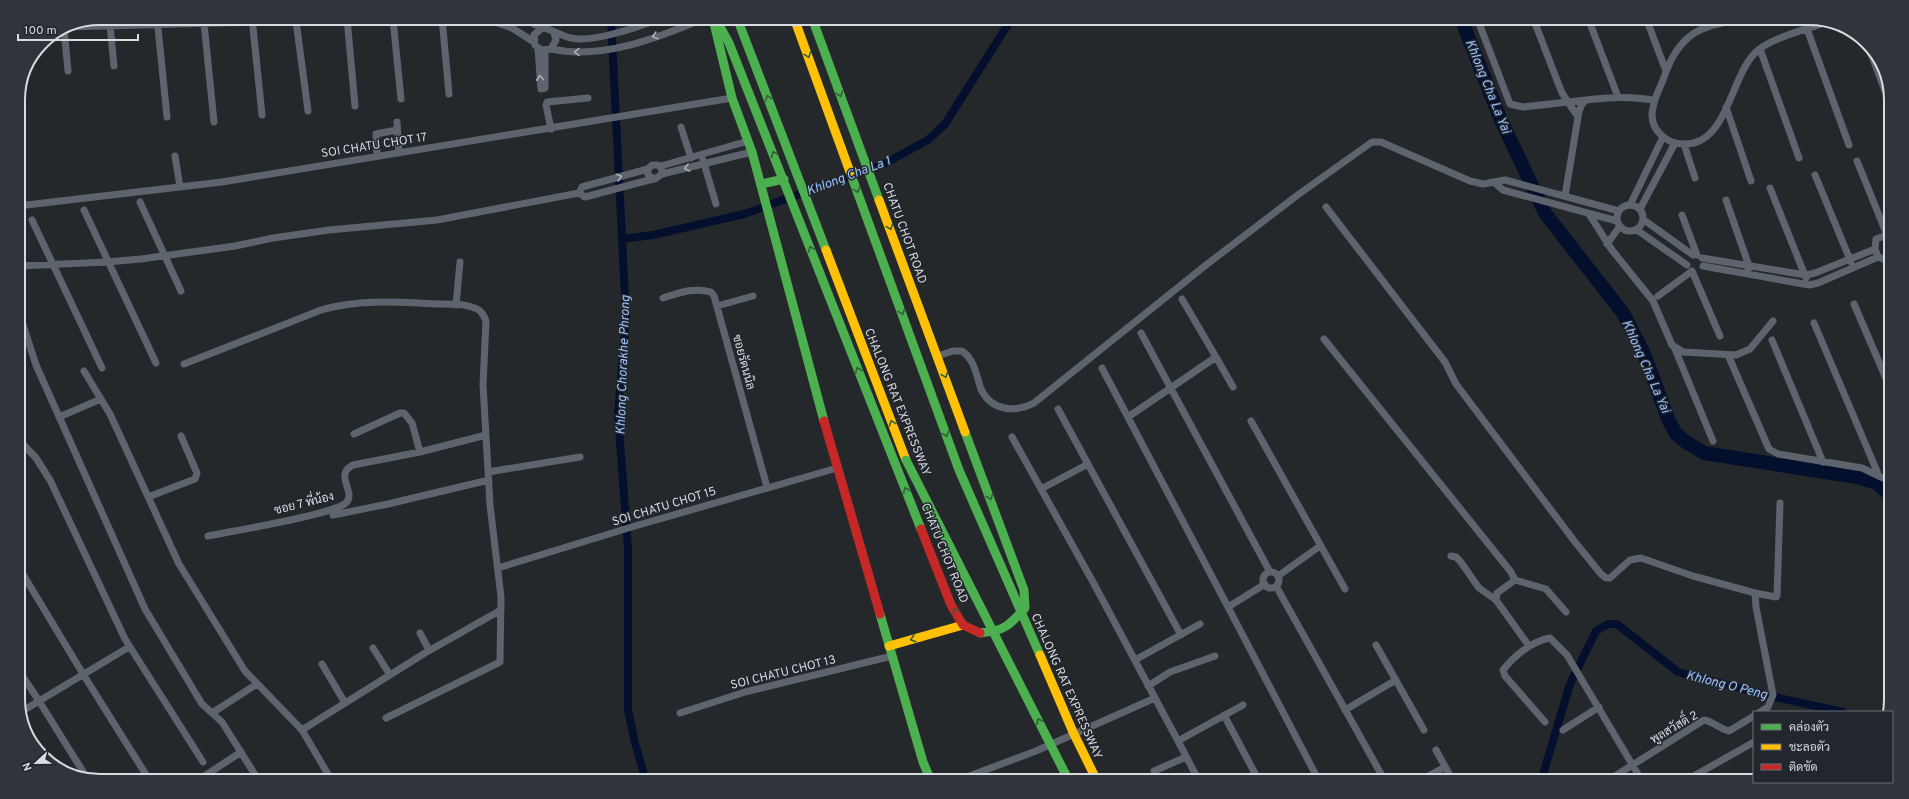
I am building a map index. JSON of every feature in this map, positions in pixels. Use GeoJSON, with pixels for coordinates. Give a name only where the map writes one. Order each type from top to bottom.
{"type":"FeatureCollection","features":[{"type":"Feature","properties":{"kind":"main road"},"geometry":{"type":"LineString","coordinates":[[712,25],[732,98],[752,152],[762,195],[773,228],[837,468],[923,762],[928,774]]}},
{"type":"Feature","properties":{"kind":"main road","name":"CHATU CHOT ROAD"},"geometry":{"type":"LineString","coordinates":[[719,25],[729,43],[798,214],[951,605],[963,624],[980,633],[998,631],[1010,625],[1025,608],[1024,590],[815,25]]}},
{"type":"Feature","properties":{"kind":"main road","name":"CHALONG RAT EXPRESSWAY"},"geometry":{"type":"LineString","coordinates":[[739,25],[798,174],[915,479],[1065,774]]}},
{"type":"Feature","properties":{"kind":"main road","name":"CHALONG RAT EXPRESSWAY"},"geometry":{"type":"LineString","coordinates":[[797,25],[959,470],[1073,732],[1094,774]]}},
{"type":"Feature","properties":{"kind":"main road"},"geometry":{"type":"LineString","coordinates":[[760,184],[784,180]]}},
{"type":"Feature","properties":{"kind":"main road"},"geometry":{"type":"LineString","coordinates":[[890,646],[963,624]]}},
{"type":"Feature","properties":{"kind":"street"},"geometry":{"type":"LineString","coordinates":[[85,26],[110,25],[114,66]]}},
{"type":"Feature","properties":{"kind":"street"},"geometry":{"type":"LineString","coordinates":[[157,25],[167,117]]}},
{"type":"Feature","properties":{"kind":"street"},"geometry":{"type":"LineString","coordinates":[[204,25],[214,122]]}},
{"type":"Feature","properties":{"kind":"street"},"geometry":{"type":"LineString","coordinates":[[253,25],[262,116]]}},
{"type":"Feature","properties":{"kind":"street"},"geometry":{"type":"LineString","coordinates":[[297,25],[308,111]]}},
{"type":"Feature","properties":{"kind":"street"},"geometry":{"type":"LineString","coordinates":[[348,25],[355,106]]}},
{"type":"Feature","properties":{"kind":"street"},"geometry":{"type":"LineString","coordinates":[[393,25],[400,99]]}},
{"type":"Feature","properties":{"kind":"street"},"geometry":{"type":"LineString","coordinates":[[443,25],[448,94]]}},
{"type":"Feature","properties":{"kind":"street"},"geometry":{"type":"LineString","coordinates":[[503,25],[512,28],[536,45],[548,50],[565,52],[603,50],[660,35],[689,25]]}},
{"type":"Feature","properties":{"kind":"street"},"geometry":{"type":"LineString","coordinates":[[536,25],[572,39],[602,36],[640,25]]}},
{"type":"Feature","properties":{"kind":"street"},"geometry":{"type":"LineString","coordinates":[[1479,25],[1510,104],[1524,107],[1618,97],[1637,97],[1653,100]]}},
{"type":"Feature","properties":{"kind":"street"},"geometry":{"type":"LineString","coordinates":[[1536,25],[1562,93],[1578,117]]}},
{"type":"Feature","properties":{"kind":"street"},"geometry":{"type":"LineString","coordinates":[[1591,25],[1618,97]]}},
{"type":"Feature","properties":{"kind":"street"},"geometry":{"type":"LineString","coordinates":[[1649,25],[1666,70]]}},
{"type":"Feature","properties":{"kind":"street"},"geometry":{"type":"LineString","coordinates":[[1715,25],[1696,32],[1683,44],[1671,59],[1653,100],[1652,107],[1654,122],[1663,137],[1675,143],[1684,144],[1697,142],[1708,136],[1716,126],[1748,62],[1760,48],[1816,26]]}},
{"type":"Feature","properties":{"kind":"street"},"geometry":{"type":"LineString","coordinates":[[542,28],[534,35],[541,89],[545,88],[548,50],[556,40],[554,33]]}},
{"type":"Feature","properties":{"kind":"street"},"geometry":{"type":"LineString","coordinates":[[1807,29],[1849,145]]}},
{"type":"Feature","properties":{"kind":"street"},"geometry":{"type":"LineString","coordinates":[[65,34],[68,71]]}},
{"type":"Feature","properties":{"kind":"street"},"geometry":{"type":"LineString","coordinates":[[1760,48],[1800,158]]}},
{"type":"Feature","properties":{"kind":"street"},"geometry":{"type":"LineString","coordinates":[[1877,68],[1883,86]]}},
{"type":"Feature","properties":{"kind":"street"},"geometry":{"type":"LineString","coordinates":[[551,129],[546,104],[547,102],[588,98]]}},
{"type":"Feature","properties":{"kind":"street","name":"SOI CHATU CHOT 17"},"geometry":{"type":"LineString","coordinates":[[25,205],[222,182],[732,98]]}},
{"type":"Feature","properties":{"kind":"street"},"geometry":{"type":"LineString","coordinates":[[1565,196],[1578,117],[1582,104],[1586,100]]}},
{"type":"Feature","properties":{"kind":"street"},"geometry":{"type":"LineString","coordinates":[[1726,107],[1751,181]]}},
{"type":"Feature","properties":{"kind":"street"},"geometry":{"type":"LineString","coordinates":[[397,122],[399,153]]}},
{"type":"Feature","properties":{"kind":"street"},"geometry":{"type":"LineString","coordinates":[[681,126],[690,158]]}},
{"type":"Feature","properties":{"kind":"street"},"geometry":{"type":"LineString","coordinates":[[377,156],[376,134],[397,130]]}},
{"type":"Feature","properties":{"kind":"street"},"geometry":{"type":"LineString","coordinates":[[1630,205],[1663,137]]}},
{"type":"Feature","properties":{"kind":"street"},"geometry":{"type":"LineString","coordinates":[[579,193],[582,187],[648,169],[655,164],[661,166],[748,141]]}},
{"type":"Feature","properties":{"kind":"street"},"geometry":{"type":"LineString","coordinates":[[938,356],[953,351],[962,351],[972,361],[982,390],[989,400],[1004,409],[1012,410],[1034,404],[1234,244],[1365,145],[1372,142],[1381,142],[1470,181],[1483,184],[1505,180],[1619,211]]}},
{"type":"Feature","properties":{"kind":"street"},"geometry":{"type":"LineString","coordinates":[[1675,143],[1640,209],[1644,220],[1697,256],[1806,275],[1815,274],[1874,249]]}},
{"type":"Feature","properties":{"kind":"street"},"geometry":{"type":"LineString","coordinates":[[1684,144],[1695,178]]}},
{"type":"Feature","properties":{"kind":"street"},"geometry":{"type":"LineString","coordinates":[[25,266],[108,262],[234,246],[273,238],[329,230],[436,220],[579,193],[585,197],[642,181],[658,179],[662,174],[752,152]]}},
{"type":"Feature","properties":{"kind":"street"},"geometry":{"type":"LineString","coordinates":[[701,154],[716,204]]}},
{"type":"Feature","properties":{"kind":"street"},"geometry":{"type":"LineString","coordinates":[[175,156],[180,187]]}},
{"type":"Feature","properties":{"kind":"street"},"geometry":{"type":"LineString","coordinates":[[1857,161],[1884,224]]}},
{"type":"Feature","properties":{"kind":"street"},"geometry":{"type":"LineString","coordinates":[[661,166],[662,174]]}},
{"type":"Feature","properties":{"kind":"street"},"geometry":{"type":"LineString","coordinates":[[648,169],[648,174],[652,179]]}},
{"type":"Feature","properties":{"kind":"street"},"geometry":{"type":"LineString","coordinates":[[1815,175],[1853,268]]}},
{"type":"Feature","properties":{"kind":"street"},"geometry":{"type":"LineString","coordinates":[[1495,183],[1503,190],[1619,223],[1629,231],[1640,228],[1644,220]]}},
{"type":"Feature","properties":{"kind":"street"},"geometry":{"type":"LineString","coordinates":[[1770,188],[1806,275],[1805,284]]}},
{"type":"Feature","properties":{"kind":"street"},"geometry":{"type":"LineString","coordinates":[[1726,200],[1749,266],[1747,274]]}},
{"type":"Feature","properties":{"kind":"street"},"geometry":{"type":"LineString","coordinates":[[140,202],[181,291]]}},
{"type":"Feature","properties":{"kind":"street"},"geometry":{"type":"LineString","coordinates":[[1619,211],[1630,205],[1640,209]]}},
{"type":"Feature","properties":{"kind":"street"},"geometry":{"type":"LineString","coordinates":[[1326,207],[1444,362],[1456,384],[1510,457],[1601,574],[1606,578],[1610,578],[1630,560],[1641,558],[1693,576],[1755,593],[1776,597],[1780,503]]}},
{"type":"Feature","properties":{"kind":"street"},"geometry":{"type":"LineString","coordinates":[[84,210],[156,363]]}},
{"type":"Feature","properties":{"kind":"street"},"geometry":{"type":"LineString","coordinates":[[1607,244],[1619,223],[1619,211]]}},
{"type":"Feature","properties":{"kind":"street"},"geometry":{"type":"LineString","coordinates":[[1589,214],[1607,244],[1653,301],[1676,349],[1713,441]]}},
{"type":"Feature","properties":{"kind":"street"},"geometry":{"type":"LineString","coordinates":[[1682,215],[1697,256],[1703,266],[1805,284],[1818,283],[1878,257],[1884,259]]}},
{"type":"Feature","properties":{"kind":"street"},"geometry":{"type":"LineString","coordinates":[[32,220],[102,368]]}},
{"type":"Feature","properties":{"kind":"street"},"geometry":{"type":"LineString","coordinates":[[1637,230],[1687,265],[1692,271],[1720,336]]}},
{"type":"Feature","properties":{"kind":"street"},"geometry":{"type":"LineString","coordinates":[[1878,257],[1874,249],[1876,239],[1884,237]]}},
{"type":"Feature","properties":{"kind":"street"},"geometry":{"type":"LineString","coordinates":[[1687,265],[1687,260],[1697,256]]}},
{"type":"Feature","properties":{"kind":"street"},"geometry":{"type":"LineString","coordinates":[[456,305],[460,262]]}},
{"type":"Feature","properties":{"kind":"street"},"geometry":{"type":"LineString","coordinates":[[1658,296],[1692,271],[1700,270],[1703,266]]}},
{"type":"Feature","properties":{"kind":"street","name":"ซอยรัตนนิล"},"geometry":{"type":"LineString","coordinates":[[663,298],[691,290],[708,291],[714,296],[767,487]]}},
{"type":"Feature","properties":{"kind":"street"},"geometry":{"type":"LineString","coordinates":[[717,306],[753,296]]}},
{"type":"Feature","properties":{"kind":"street"},"geometry":{"type":"LineString","coordinates":[[1182,298],[1233,387]]}},
{"type":"Feature","properties":{"kind":"street"},"geometry":{"type":"LineString","coordinates":[[184,364],[322,310],[342,304],[379,301],[456,305],[479,309],[486,321],[483,386],[488,476],[502,610],[500,662],[386,718]]}},
{"type":"Feature","properties":{"kind":"street"},"geometry":{"type":"LineString","coordinates":[[1854,304],[1884,374]]}},
{"type":"Feature","properties":{"kind":"street"},"geometry":{"type":"LineString","coordinates":[[1676,349],[1688,353],[1736,355],[1750,349],[1773,321]]}},
{"type":"Feature","properties":{"kind":"street"},"geometry":{"type":"LineString","coordinates":[[1814,323],[1879,476]]}},
{"type":"Feature","properties":{"kind":"street"},"geometry":{"type":"LineString","coordinates":[[25,331],[36,365],[145,609],[202,704],[222,722],[255,774]]}},
{"type":"Feature","properties":{"kind":"street"},"geometry":{"type":"LineString","coordinates":[[1141,333],[1270,572],[1278,576]]}},
{"type":"Feature","properties":{"kind":"street"},"geometry":{"type":"LineString","coordinates":[[1324,339],[1515,580],[1546,590],[1566,612]]}},
{"type":"Feature","properties":{"kind":"street"},"geometry":{"type":"LineString","coordinates":[[1772,340],[1823,462]]}},
{"type":"Feature","properties":{"kind":"street"},"geometry":{"type":"LineString","coordinates":[[1728,355],[1769,449],[1778,454],[1862,468],[1884,477]]}},
{"type":"Feature","properties":{"kind":"street"},"geometry":{"type":"LineString","coordinates":[[1128,417],[1172,389],[1216,357]]}},
{"type":"Feature","properties":{"kind":"street"},"geometry":{"type":"LineString","coordinates":[[1102,368],[1315,774]]}},
{"type":"Feature","properties":{"kind":"street"},"geometry":{"type":"LineString","coordinates":[[84,370],[110,414],[179,564],[245,671],[302,730],[328,774]]}},
{"type":"Feature","properties":{"kind":"street"},"geometry":{"type":"LineString","coordinates":[[59,417],[101,399]]}},
{"type":"Feature","properties":{"kind":"street"},"geometry":{"type":"LineString","coordinates":[[1058,409],[1181,635]]}},
{"type":"Feature","properties":{"kind":"street"},"geometry":{"type":"LineString","coordinates":[[354,434],[400,413],[404,413],[412,423],[420,452]]}},
{"type":"Feature","properties":{"kind":"street"},"geometry":{"type":"LineString","coordinates":[[1251,422],[1345,589]]}},
{"type":"Feature","properties":{"kind":"street","name":"ซอย 7 พี่น้อง"},"geometry":{"type":"LineString","coordinates":[[208,536],[317,514],[343,505],[347,502],[349,496],[345,473],[347,468],[353,465],[420,452],[486,435]]}},
{"type":"Feature","properties":{"kind":"street"},"geometry":{"type":"LineString","coordinates":[[148,497],[195,479],[197,474],[181,436]]}},
{"type":"Feature","properties":{"kind":"street"},"geometry":{"type":"LineString","coordinates":[[1012,437],[1135,660],[1195,774]]}},
{"type":"Feature","properties":{"kind":"street"},"geometry":{"type":"LineString","coordinates":[[25,446],[36,458],[50,480],[129,647],[203,762]]}},
{"type":"Feature","properties":{"kind":"street"},"geometry":{"type":"LineString","coordinates":[[333,515],[388,504],[488,476],[580,457]]}},
{"type":"Feature","properties":{"kind":"street"},"geometry":{"type":"LineString","coordinates":[[1041,489],[1088,464]]}},
{"type":"Feature","properties":{"kind":"street","name":"SOI CHATU CHOT 15"},"geometry":{"type":"LineString","coordinates":[[498,568],[767,487],[837,468]]}},
{"type":"Feature","properties":{"kind":"street"},"geometry":{"type":"LineString","coordinates":[[1278,576],[1320,546]]}},
{"type":"Feature","properties":{"kind":"street"},"geometry":{"type":"LineString","coordinates":[[1451,556],[1456,557],[1460,561],[1479,588],[1496,600],[1529,646]]}},
{"type":"Feature","properties":{"kind":"street"},"geometry":{"type":"LineString","coordinates":[[1265,584],[1264,578],[1270,572]]}},
{"type":"Feature","properties":{"kind":"street"},"geometry":{"type":"LineString","coordinates":[[1276,586],[1279,582],[1278,576]]}},
{"type":"Feature","properties":{"kind":"street"},"geometry":{"type":"LineString","coordinates":[[25,578],[146,774]]}},
{"type":"Feature","properties":{"kind":"street"},"geometry":{"type":"LineString","coordinates":[[1496,600],[1497,593],[1515,580]]}},
{"type":"Feature","properties":{"kind":"street"},"geometry":{"type":"LineString","coordinates":[[1228,607],[1265,584]]}},
{"type":"Feature","properties":{"kind":"street"},"geometry":{"type":"LineString","coordinates":[[1265,584],[1270,587],[1276,586]]}},
{"type":"Feature","properties":{"kind":"street"},"geometry":{"type":"LineString","coordinates":[[1276,586],[1381,774]]}},
{"type":"Feature","properties":{"kind":"street"},"geometry":{"type":"LineString","coordinates":[[1755,593],[1756,607],[1772,695],[1768,707],[1762,711]]}},
{"type":"Feature","properties":{"kind":"street"},"geometry":{"type":"LineString","coordinates":[[302,730],[430,650],[502,610]]}},
{"type":"Feature","properties":{"kind":"street"},"geometry":{"type":"LineString","coordinates":[[1135,660],[1200,624]]}},
{"type":"Feature","properties":{"kind":"street"},"geometry":{"type":"LineString","coordinates":[[420,633],[430,650]]}},
{"type":"Feature","properties":{"kind":"street"},"geometry":{"type":"LineString","coordinates":[[1545,722],[1503,672],[1504,668],[1529,646],[1543,639],[1550,638],[1567,655],[1638,774]]}},
{"type":"Feature","properties":{"kind":"street"},"geometry":{"type":"LineString","coordinates":[[1376,645],[1424,730]]}},
{"type":"Feature","properties":{"kind":"street"},"geometry":{"type":"LineString","coordinates":[[26,709],[129,647]]}},
{"type":"Feature","properties":{"kind":"street"},"geometry":{"type":"LineString","coordinates":[[373,648],[390,675]]}},
{"type":"Feature","properties":{"kind":"street","name":"SOI CHATU CHOT 13"},"geometry":{"type":"LineString","coordinates":[[680,713],[745,692],[892,656]]}},
{"type":"Feature","properties":{"kind":"street"},"geometry":{"type":"LineString","coordinates":[[1148,686],[1170,672],[1215,656]]}},
{"type":"Feature","properties":{"kind":"street"},"geometry":{"type":"LineString","coordinates":[[322,664],[345,703]]}},
{"type":"Feature","properties":{"kind":"street"},"geometry":{"type":"LineString","coordinates":[[25,679],[83,772]]}},
{"type":"Feature","properties":{"kind":"street"},"geometry":{"type":"LineString","coordinates":[[1345,710],[1396,680]]}},
{"type":"Feature","properties":{"kind":"street"},"geometry":{"type":"LineString","coordinates":[[212,713],[257,684]]}},
{"type":"Feature","properties":{"kind":"street"},"geometry":{"type":"LineString","coordinates":[[974,774],[1036,750],[1155,698]]}},
{"type":"Feature","properties":{"kind":"street"},"geometry":{"type":"LineString","coordinates":[[1178,741],[1243,705]]}},
{"type":"Feature","properties":{"kind":"street"},"geometry":{"type":"LineString","coordinates":[[1563,730],[1599,707]]}},
{"type":"Feature","properties":{"kind":"street"},"geometry":{"type":"LineString","coordinates":[[1224,715],[1255,774]]}},
{"type":"Feature","properties":{"kind":"street","name":"พูลสวัสดิ์ 2"},"geometry":{"type":"LineString","coordinates":[[1618,774],[1704,720],[1713,722],[1729,731],[1753,717]]}},
{"type":"Feature","properties":{"kind":"street"},"geometry":{"type":"LineString","coordinates":[[1697,774],[1753,743]]}},
{"type":"Feature","properties":{"kind":"street"},"geometry":{"type":"LineString","coordinates":[[1436,750],[1449,774]]}},
{"type":"Feature","properties":{"kind":"street"},"geometry":{"type":"LineString","coordinates":[[208,774],[241,752]]}},
{"type":"Feature","properties":{"kind":"street"},"geometry":{"type":"LineString","coordinates":[[1154,770],[1186,757]]}},
{"type":"Feature","properties":{"kind":"street"},"geometry":{"type":"LineString","coordinates":[[1432,774],[1445,767]]}},
{"type":"Feature","properties":{"kind":"waterway","name":"Khlong Chorakhe Phrong"},"geometry":{"type":"LineString","coordinates":[[611,25],[626,318],[618,415],[628,548],[628,710],[644,774]]}},
{"type":"Feature","properties":{"kind":"waterway","name":"Khlong Cha La 1"},"geometry":{"type":"LineString","coordinates":[[622,239],[653,235],[744,214],[882,165],[928,140],[945,124],[1008,25]]}},
{"type":"Feature","properties":{"kind":"waterway","name":"Khlong Cha La Yai"},"geometry":{"type":"LineString","coordinates":[[1464,25],[1500,118],[1545,213],[1623,313],[1644,354],[1669,421],[1676,434],[1704,453],[1857,477],[1877,483],[1884,490]]}},
{"type":"Feature","properties":{"kind":"waterway","name":"Khlong O Peng"},"geometry":{"type":"LineString","coordinates":[[1543,774],[1570,684],[1596,631],[1608,624],[1617,624],[1678,672],[1770,696],[1838,711]]}},
{"type":"Feature","properties":{"kind":"traffic: fast"},"geometry":{"type":"LineString","coordinates":[[714,25],[732,98],[752,152],[824,421]]}},
{"type":"Feature","properties":{"kind":"traffic: fast"},"geometry":{"type":"LineString","coordinates":[[719,25],[729,43],[921,529]]}},
{"type":"Feature","properties":{"kind":"traffic: fast"},"geometry":{"type":"LineString","coordinates":[[740,25],[826,250]]}},
{"type":"Feature","properties":{"kind":"traffic: fast"},"geometry":{"type":"LineString","coordinates":[[815,25],[879,200]]}},
{"type":"Feature","properties":{"kind":"traffic: fast"},"geometry":{"type":"LineString","coordinates":[[850,172],[959,470],[1040,655]]}},
{"type":"Feature","properties":{"kind":"traffic: fast"},"geometry":{"type":"LineString","coordinates":[[761,184],[784,179]]}},
{"type":"Feature","properties":{"kind":"traffic: fast"},"geometry":{"type":"LineString","coordinates":[[965,432],[1024,590],[1025,608],[1015,619],[1001,629],[980,633]]}},
{"type":"Feature","properties":{"kind":"traffic: fast"},"geometry":{"type":"LineString","coordinates":[[906,460],[1065,774]]}},
{"type":"Feature","properties":{"kind":"traffic: fast"},"geometry":{"type":"LineString","coordinates":[[880,614],[923,762],[928,774]]}},
{"type":"Feature","properties":{"kind":"traffic: slow"},"geometry":{"type":"LineString","coordinates":[[797,25],[850,172]]}},
{"type":"Feature","properties":{"kind":"traffic: slow"},"geometry":{"type":"LineString","coordinates":[[879,200],[965,432]]}},
{"type":"Feature","properties":{"kind":"traffic: slow"},"geometry":{"type":"LineString","coordinates":[[826,250],[906,460]]}},
{"type":"Feature","properties":{"kind":"traffic: slow"},"geometry":{"type":"LineString","coordinates":[[889,646],[963,625]]}},
{"type":"Feature","properties":{"kind":"traffic: slow"},"geometry":{"type":"LineString","coordinates":[[1040,655],[1073,732],[1094,774]]}},
{"type":"Feature","properties":{"kind":"traffic: jam"},"geometry":{"type":"LineString","coordinates":[[824,421],[880,614]]}},
{"type":"Feature","properties":{"kind":"traffic: jam"},"geometry":{"type":"LineString","coordinates":[[921,529],[951,605],[963,625],[980,633]]}}]}
